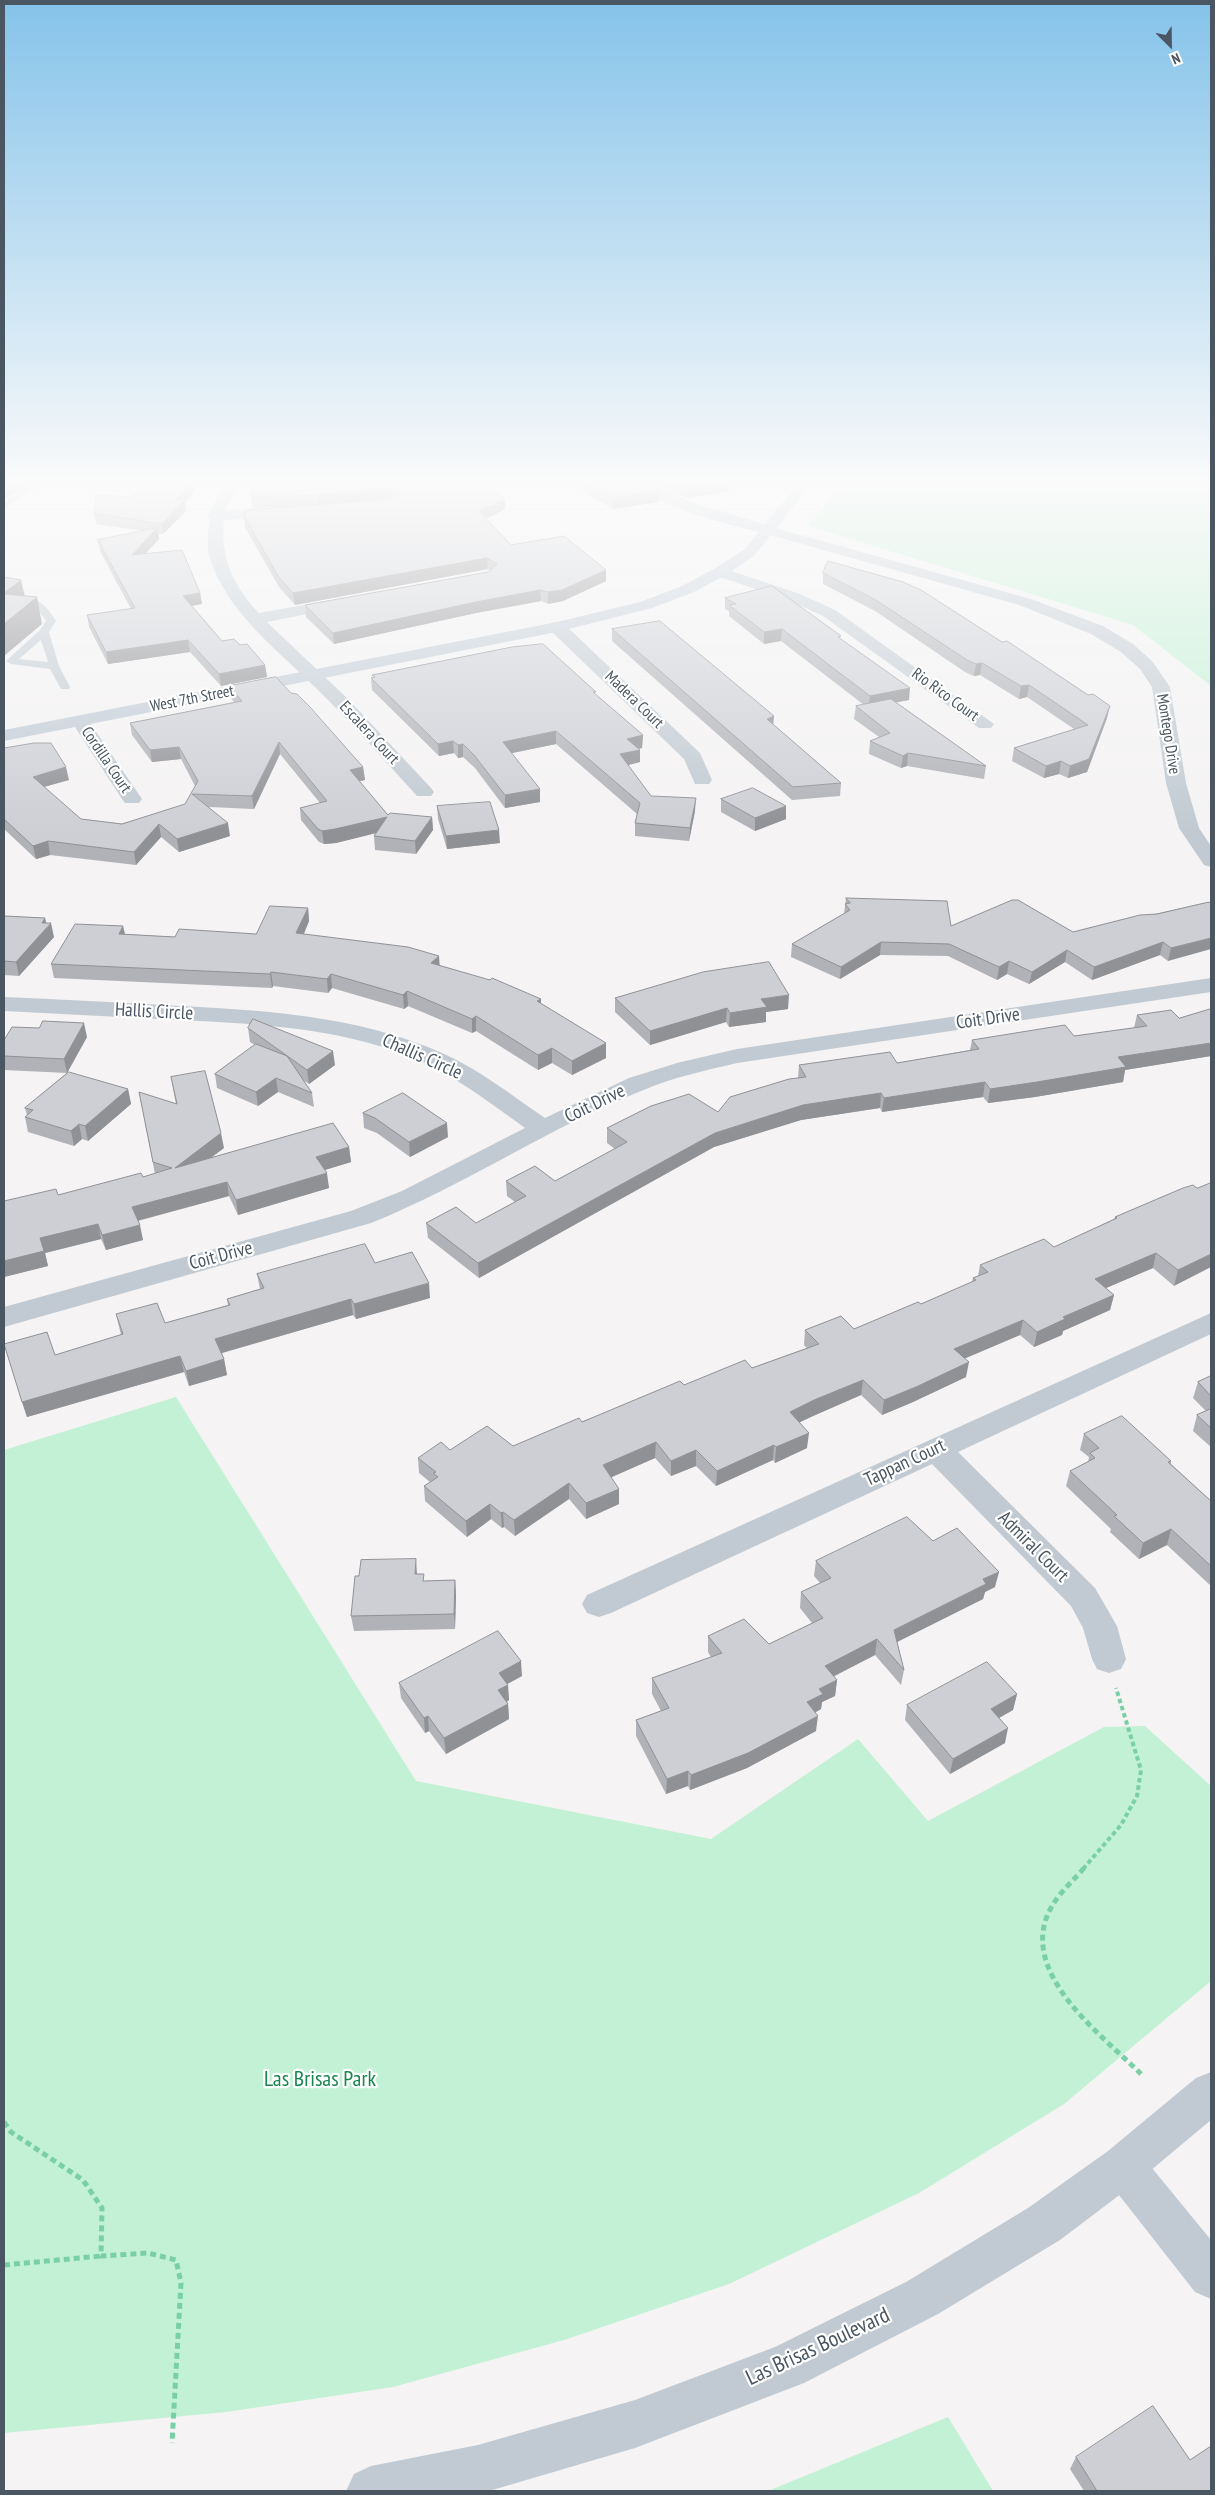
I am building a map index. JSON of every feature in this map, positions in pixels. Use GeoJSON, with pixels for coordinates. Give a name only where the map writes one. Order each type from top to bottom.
{"type":"FeatureCollection","features":[{"type":"Feature","properties":{"kind":"main road","name":"West 7th Street"},"geometry":{"type":"LineString","coordinates":[[4,736],[557,627],[646,605],[663,598]]}},
{"type":"Feature","properties":{"kind":"street","name":"Escalera Court"},"geometry":{"type":"LineString","coordinates":[[238,598],[292,657],[314,675],[424,792]]}},
{"type":"Feature","properties":{"kind":"street","name":"Rio Rico Court"},"geometry":{"type":"LineString","coordinates":[[797,598],[829,613],[985,724]]}},
{"type":"Feature","properties":{"kind":"street","name":"Montego Drive"},"geometry":{"type":"LineString","coordinates":[[1012,598],[1061,614],[1097,630],[1128,648],[1146,665],[1161,687],[1176,783],[1189,828],[1211,861]]}},
{"type":"Feature","properties":{"kind":"street"},"geometry":{"type":"LineString","coordinates":[[255,619],[362,599]]}},
{"type":"Feature","properties":{"kind":"street","name":"Madera Court"},"geometry":{"type":"LineString","coordinates":[[557,627],[693,757],[702,780]]}},
{"type":"Feature","properties":{"kind":"street","name":"Cordilla Court"},"geometry":{"type":"LineString","coordinates":[[80,721],[132,799]]}},
{"type":"Feature","properties":{"kind":"street","name":"Coit Drive"},"geometry":{"type":"LineString","coordinates":[[4,1317],[362,1217],[411,1197],[544,1129],[638,1084],[686,1068],[738,1056],[1211,985]]}},
{"type":"Feature","properties":{"kind":"street","name":"Hallis Circle"},"geometry":{"type":"LineString","coordinates":[[13,1004],[286,1019]]}},
{"type":"Feature","properties":{"kind":"street","name":"Challis Circle"},"geometry":{"type":"LineString","coordinates":[[286,1019],[333,1026],[376,1037],[420,1052],[459,1072],[544,1129]]}},
{"type":"Feature","properties":{"kind":"street","name":"Tappan Court"},"geometry":{"type":"LineString","coordinates":[[599,1604],[1211,1323]]}},
{"type":"Feature","properties":{"kind":"street","name":"Admiral Court"},"geometry":{"type":"LineString","coordinates":[[936,1449],[1083,1597],[1100,1626],[1109,1659]]}},
{"type":"Feature","properties":{"kind":"street","name":"Las Brisas Boulevard"},"geometry":{"type":"LineString","coordinates":[[371,2491],[478,2470],[635,2424],[787,2366],[922,2298],[1044,2224],[1123,2166],[1211,2093]]}},
{"type":"Feature","properties":{"kind":"street"},"geometry":{"type":"LineString","coordinates":[[1123,2166],[1211,2276]]}},
{"type":"Feature","properties":{"kind":"lane"},"geometry":{"type":"LineString","coordinates":[[10,598],[32,600],[41,604],[48,610],[52,621],[44,632],[11,661],[54,666]]}},
{"type":"Feature","properties":{"kind":"lane"},"geometry":{"type":"LineString","coordinates":[[44,632],[54,666],[65,687]]}},
{"type":"Feature","properties":{"kind":"path"},"geometry":{"type":"LineString","coordinates":[[1109,1659],[1125,1723],[1141,1770],[1137,1796],[1121,1824],[1052,1906],[1043,1931],[1045,1961],[1063,1997],[1141,2074]]}},
{"type":"Feature","properties":{"kind":"path"},"geometry":{"type":"LineString","coordinates":[[4,2122],[12,2132],[83,2180],[102,2208],[101,2256]]}},
{"type":"Feature","properties":{"kind":"path"},"geometry":{"type":"LineString","coordinates":[[4,2265],[148,2253],[176,2260],[181,2283],[172,2443]]}},
{"type":"Feature","properties":{"kind":"green space"},"geometry":{"type":"Polygon","coordinates":[[[1046,598],[1211,598],[1211,686],[1133,625],[1046,598]]]}},
{"type":"Feature","properties":{"kind":"green space","name":"Las Brisas Park"},"geometry":{"type":"Polygon","coordinates":[[[176,1397],[416,1781],[711,1839],[858,1739],[928,1821],[1104,1727],[1145,1726],[1211,1786],[1211,1981],[1064,2104],[919,2193],[729,2284],[564,2340],[393,2387],[226,2412],[4,2433],[4,1450],[176,1397]]]}},
{"type":"Feature","properties":{"kind":"green space"},"geometry":{"type":"Polygon","coordinates":[[[948,2417],[993,2491],[768,2491],[948,2417]]]}},
{"type":"Feature","properties":{"kind":"building"},"geometry":{"type":"Polygon","coordinates":[[[4,598],[35,598],[4,624],[4,598]]]}},
{"type":"Feature","properties":{"kind":"building"},"geometry":{"type":"Polygon","coordinates":[[[130,598],[185,598],[222,641],[234,639],[240,645],[247,644],[265,665],[219,674],[188,640],[106,652],[87,615],[135,608],[130,598]]]}},
{"type":"Feature","properties":{"kind":"building"},"geometry":{"type":"Polygon","coordinates":[[[341,598],[495,598],[333,633],[305,605],[341,598]]]}},
{"type":"Feature","properties":{"kind":"building"},"geometry":{"type":"Polygon","coordinates":[[[726,598],[789,598],[841,636],[838,637],[910,688],[870,696],[782,629],[764,632],[729,605],[736,604],[726,598]]]}},
{"type":"Feature","properties":{"kind":"building"},"geometry":{"type":"Polygon","coordinates":[[[873,598],[934,598],[1002,642],[1007,641],[1088,695],[1093,694],[1110,706],[1089,759],[1070,766],[1061,761],[1046,766],[1014,748],[1088,725],[1029,685],[1021,686],[982,663],[976,664],[967,660],[873,598]]]}},
{"type":"Feature","properties":{"kind":"building"},"geometry":{"type":"Polygon","coordinates":[[[660,621],[774,716],[767,719],[841,783],[793,787],[612,629],[660,621]]]}},
{"type":"Feature","properties":{"kind":"building"},"geometry":{"type":"Polygon","coordinates":[[[543,644],[596,692],[593,692],[643,735],[627,739],[640,750],[620,754],[651,796],[696,798],[690,828],[635,823],[640,803],[556,731],[503,742],[540,789],[505,795],[463,744],[458,745],[453,741],[438,744],[371,678],[375,677],[372,675],[512,647],[543,644]]]}},
{"type":"Feature","properties":{"kind":"building"},"geometry":{"type":"Polygon","coordinates":[[[276,677],[291,693],[297,694],[310,707],[363,767],[350,770],[388,815],[390,813],[432,817],[415,841],[374,836],[387,817],[335,829],[322,831],[318,829],[300,808],[327,801],[279,742],[252,796],[192,794],[228,823],[177,839],[159,824],[134,852],[48,841],[33,846],[4,819],[4,748],[34,743],[51,743],[66,767],[33,777],[81,819],[122,824],[185,804],[198,781],[179,747],[150,750],[130,723],[242,701],[229,686],[276,677]]]}},
{"type":"Feature","properties":{"kind":"building"},"geometry":{"type":"Polygon","coordinates":[[[891,699],[986,766],[908,753],[903,756],[870,741],[890,733],[856,706],[891,699]]]}},
{"type":"Feature","properties":{"kind":"building"},"geometry":{"type":"Polygon","coordinates":[[[753,788],[786,806],[755,818],[721,799],[753,788]]]}},
{"type":"Feature","properties":{"kind":"building"},"geometry":{"type":"Polygon","coordinates":[[[490,802],[499,830],[446,836],[437,806],[490,802]]]}},
{"type":"Feature","properties":{"kind":"building"},"geometry":{"type":"Polygon","coordinates":[[[846,898],[947,901],[951,926],[1012,900],[1018,900],[1073,932],[1140,915],[1157,914],[1209,902],[1211,904],[1211,938],[1171,948],[1163,942],[1094,967],[1067,950],[1032,972],[1009,961],[999,967],[949,944],[881,942],[841,967],[792,944],[850,910],[845,904],[850,903],[846,898]]]}},
{"type":"Feature","properties":{"kind":"building"},"geometry":{"type":"Polygon","coordinates":[[[270,906],[308,908],[296,933],[408,947],[439,956],[431,963],[490,980],[492,978],[541,999],[537,1001],[606,1043],[572,1061],[552,1048],[538,1055],[476,1016],[472,1019],[407,991],[403,995],[331,974],[327,979],[271,972],[270,974],[51,964],[75,924],[123,926],[119,934],[175,937],[179,929],[256,934],[270,906]]]}},
{"type":"Feature","properties":{"kind":"building"},"geometry":{"type":"Polygon","coordinates":[[[4,916],[45,918],[42,923],[51,923],[16,962],[4,961],[4,916]]]}},
{"type":"Feature","properties":{"kind":"building"},"geometry":{"type":"Polygon","coordinates":[[[769,962],[789,995],[761,999],[767,1007],[730,1013],[727,1008],[650,1031],[615,998],[703,972],[769,962]]]}},
{"type":"Feature","properties":{"kind":"building"},"geometry":{"type":"Polygon","coordinates":[[[1211,1009],[1211,1043],[1118,1057],[1126,1067],[990,1089],[985,1082],[884,1098],[881,1093],[803,1105],[715,1133],[478,1263],[426,1223],[456,1207],[476,1223],[526,1196],[506,1181],[535,1166],[555,1181],[627,1142],[607,1128],[651,1106],[689,1094],[718,1112],[730,1097],[789,1079],[806,1077],[799,1065],[890,1052],[897,1063],[979,1049],[972,1040],[1065,1025],[1074,1036],[1147,1026],[1137,1015],[1171,1010],[1179,1018],[1211,1009]]]}},
{"type":"Feature","properties":{"kind":"building"},"geometry":{"type":"Polygon","coordinates":[[[253,1019],[333,1051],[307,1070],[248,1028],[253,1019]]]}},
{"type":"Feature","properties":{"kind":"building"},"geometry":{"type":"Polygon","coordinates":[[[43,1021],[84,1023],[64,1059],[4,1056],[4,1040],[12,1027],[39,1028],[43,1021]]]}},
{"type":"Feature","properties":{"kind":"building"},"geometry":{"type":"Polygon","coordinates":[[[256,1044],[287,1056],[312,1093],[276,1078],[256,1092],[215,1074],[256,1044]]]}},
{"type":"Feature","properties":{"kind":"building"},"geometry":{"type":"Polygon","coordinates":[[[205,1071],[221,1133],[175,1168],[333,1123],[349,1147],[316,1157],[327,1173],[236,1200],[227,1182],[132,1207],[140,1225],[102,1235],[98,1224],[40,1238],[44,1251],[4,1261],[4,1201],[56,1189],[58,1195],[141,1173],[143,1177],[172,1168],[153,1162],[139,1092],[177,1104],[171,1077],[205,1071]]]}},
{"type":"Feature","properties":{"kind":"building"},"geometry":{"type":"Polygon","coordinates":[[[69,1072],[128,1089],[85,1126],[79,1124],[71,1131],[25,1117],[33,1110],[25,1108],[69,1072]]]}},
{"type":"Feature","properties":{"kind":"building"},"geometry":{"type":"Polygon","coordinates":[[[403,1093],[447,1123],[409,1142],[375,1118],[363,1113],[403,1093]]]}},
{"type":"Feature","properties":{"kind":"building"},"geometry":{"type":"Polygon","coordinates":[[[1211,1183],[1211,1254],[1178,1270],[1156,1253],[1095,1279],[1114,1295],[1063,1317],[1065,1319],[1037,1332],[1023,1320],[954,1349],[969,1362],[884,1400],[863,1380],[814,1400],[790,1412],[809,1433],[776,1447],[774,1445],[717,1471],[696,1450],[671,1461],[656,1442],[603,1465],[619,1489],[586,1503],[569,1483],[514,1520],[490,1504],[466,1521],[424,1486],[438,1477],[433,1473],[436,1472],[418,1458],[441,1442],[450,1450],[487,1426],[513,1446],[579,1418],[582,1422],[680,1381],[684,1385],[745,1360],[752,1368],[819,1344],[805,1330],[841,1316],[854,1329],[918,1302],[921,1304],[976,1280],[973,1278],[988,1272],[980,1265],[1044,1239],[1054,1247],[1117,1218],[1115,1217],[1183,1188],[1193,1185],[1197,1188],[1211,1183]]]}},
{"type":"Feature","properties":{"kind":"building"},"geometry":{"type":"Polygon","coordinates":[[[365,1244],[375,1263],[412,1252],[429,1283],[354,1304],[351,1299],[215,1339],[224,1359],[186,1371],[180,1356],[22,1402],[4,1344],[47,1332],[55,1355],[123,1334],[116,1314],[157,1303],[165,1323],[230,1305],[227,1299],[264,1288],[257,1274],[365,1244]]]}},
{"type":"Feature","properties":{"kind":"building"},"geometry":{"type":"Polygon","coordinates":[[[1211,1376],[1211,1396],[1198,1382],[1211,1376]]]}},
{"type":"Feature","properties":{"kind":"building"},"geometry":{"type":"Polygon","coordinates":[[[1211,1409],[1211,1428],[1197,1415],[1211,1409]]]}},
{"type":"Feature","properties":{"kind":"building"},"geometry":{"type":"Polygon","coordinates":[[[1122,1416],[1211,1501],[1211,1566],[1171,1529],[1143,1543],[1114,1516],[1117,1515],[1070,1471],[1095,1458],[1090,1453],[1099,1448],[1084,1434],[1122,1416]]]}},
{"type":"Feature","properties":{"kind":"building"},"geometry":{"type":"Polygon","coordinates":[[[907,1517],[933,1541],[957,1528],[999,1572],[983,1579],[986,1584],[894,1630],[904,1670],[877,1639],[825,1666],[837,1680],[819,1689],[823,1694],[807,1702],[818,1716],[748,1753],[691,1775],[688,1771],[667,1779],[636,1720],[669,1708],[652,1678],[722,1653],[708,1636],[744,1619],[769,1644],[823,1618],[801,1592],[831,1578],[816,1561],[907,1517]]]}},
{"type":"Feature","properties":{"kind":"building"},"geometry":{"type":"Polygon","coordinates":[[[416,1559],[415,1574],[424,1574],[423,1581],[455,1580],[454,1614],[351,1616],[355,1576],[359,1576],[361,1560],[416,1559]]]}},
{"type":"Feature","properties":{"kind":"building"},"geometry":{"type":"Polygon","coordinates":[[[498,1631],[521,1661],[499,1673],[508,1685],[498,1690],[508,1704],[444,1738],[428,1716],[424,1718],[399,1683],[498,1631]]]}},
{"type":"Feature","properties":{"kind":"building"},"geometry":{"type":"Polygon","coordinates":[[[987,1662],[1017,1694],[991,1709],[1008,1728],[953,1759],[907,1705],[987,1662]]]}},
{"type":"Feature","properties":{"kind":"building"},"geometry":{"type":"Polygon","coordinates":[[[1153,2406],[1190,2460],[1211,2446],[1211,2491],[1097,2491],[1076,2457],[1153,2406]]]}}]}
